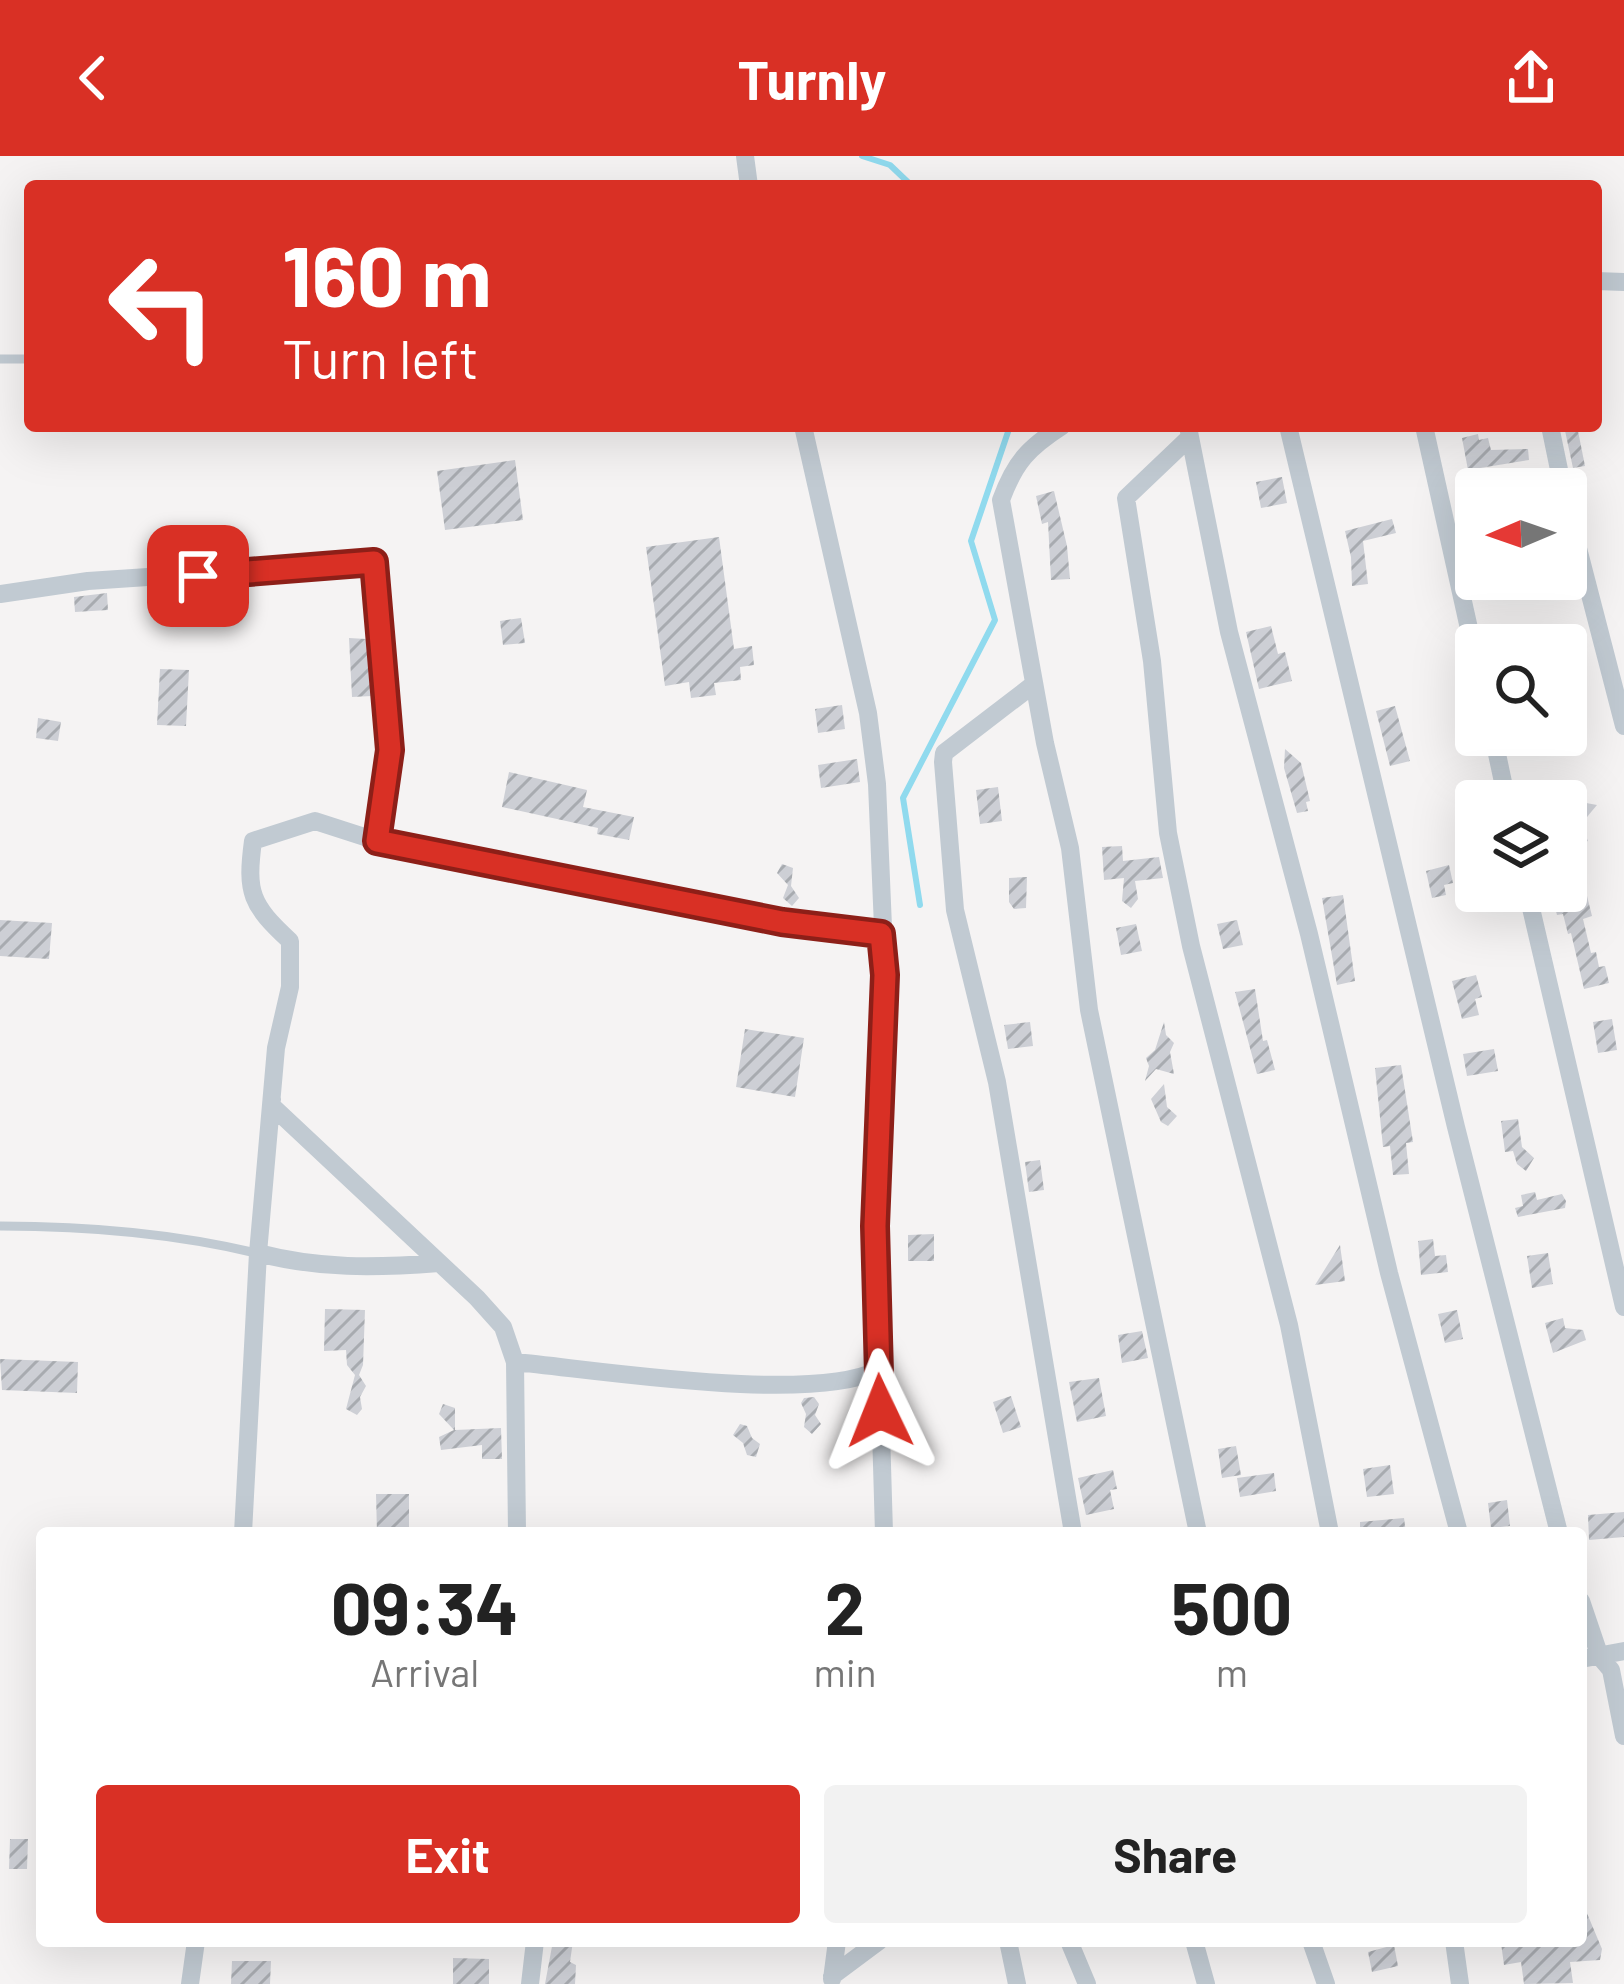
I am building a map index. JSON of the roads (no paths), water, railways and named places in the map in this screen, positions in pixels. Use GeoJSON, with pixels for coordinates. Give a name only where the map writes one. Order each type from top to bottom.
{"type":"FeatureCollection","features":[{"type":"Feature","properties":{"kind":"street"},"geometry":{"type":"LineString","coordinates":[[804,432],[868,713],[877,784],[885,975],[875,1226],[884,1527]]}},
{"type":"Feature","properties":{"kind":"street"},"geometry":{"type":"LineString","coordinates":[[1053,432],[1029,447],[1001,500],[1070,848],[1089,1010],[1197,1527]]}},
{"type":"Feature","properties":{"kind":"street"},"geometry":{"type":"LineString","coordinates":[[1187,432],[1126,498],[1152,662],[1168,833],[1191,946],[1289,1325],[1329,1527]]}},
{"type":"Feature","properties":{"kind":"street"},"geometry":{"type":"LineString","coordinates":[[1188,432],[1229,632],[1457,1527]]}},
{"type":"Feature","properties":{"kind":"street"},"geometry":{"type":"LineString","coordinates":[[1289,432],[1557,1527]]}},
{"type":"Feature","properties":{"kind":"street"},"geometry":{"type":"LineString","coordinates":[[1425,432],[1468,624]]}},
{"type":"Feature","properties":{"kind":"street"},"geometry":{"type":"LineString","coordinates":[[1551,432],[1559,468]]}},
{"type":"Feature","properties":{"kind":"street"},"geometry":{"type":"LineString","coordinates":[[0,594],[88,581],[374,562],[390,750],[377,841]]}},
{"type":"Feature","properties":{"kind":"street"},"geometry":{"type":"LineString","coordinates":[[1587,583],[1624,726]]}},
{"type":"Feature","properties":{"kind":"street"},"geometry":{"type":"LineString","coordinates":[[1034,684],[944,753],[943,762],[955,910],[997,1082],[1072,1527]]}},
{"type":"Feature","properties":{"kind":"street"},"geometry":{"type":"LineString","coordinates":[[242,1527],[276,1048],[290,988],[290,941],[263,916],[248,881],[253,841],[315,821],[377,841],[782,922],[881,934]]}},
{"type":"Feature","properties":{"kind":"street"},"geometry":{"type":"LineString","coordinates":[[1532,912],[1624,1307]]}},
{"type":"Feature","properties":{"kind":"street"},"geometry":{"type":"LineString","coordinates":[[276,1048],[272,1105],[503,1327],[515,1361],[517,1527]]}},
{"type":"Feature","properties":{"kind":"street"},"geometry":{"type":"LineString","coordinates":[[258,1253],[304,1265],[364,1269],[439,1263]]}},
{"type":"Feature","properties":{"kind":"street"},"geometry":{"type":"LineString","coordinates":[[515,1361],[746,1382],[836,1384],[879,1370]]}},
{"type":"Feature","properties":{"kind":"street"},"geometry":{"type":"LineString","coordinates":[[1590,1658],[1624,1651]]}},
{"type":"Feature","properties":{"kind":"street"},"geometry":{"type":"LineString","coordinates":[[1590,1658],[1611,1670],[1624,1736]]}},
{"type":"Feature","properties":{"kind":"street"},"geometry":{"type":"LineString","coordinates":[[190,1984],[195,1947]]}},
{"type":"Feature","properties":{"kind":"street"},"geometry":{"type":"LineString","coordinates":[[530,1984],[534,1947]]}},
{"type":"Feature","properties":{"kind":"street"},"geometry":{"type":"LineString","coordinates":[[832,1980],[835,1947]]}},
{"type":"Feature","properties":{"kind":"street"},"geometry":{"type":"LineString","coordinates":[[832,1980],[872,1947]]}},
{"type":"Feature","properties":{"kind":"street"},"geometry":{"type":"LineString","coordinates":[[1009,1947],[1017,1984]]}},
{"type":"Feature","properties":{"kind":"street"},"geometry":{"type":"LineString","coordinates":[[1072,1947],[1087,1984]]}},
{"type":"Feature","properties":{"kind":"street"},"geometry":{"type":"LineString","coordinates":[[1196,1947],[1206,1984]]}},
{"type":"Feature","properties":{"kind":"street"},"geometry":{"type":"LineString","coordinates":[[1313,1947],[1326,1984]]}},
{"type":"Feature","properties":{"kind":"street"},"geometry":{"type":"LineString","coordinates":[[1455,1947],[1460,1984]]}},
{"type":"Feature","properties":{"kind":"lane"},"geometry":{"type":"LineString","coordinates":[[0,1226],[112,1230],[208,1241],[258,1253]]}},
{"type":"Feature","properties":{"kind":"waterway"},"geometry":{"type":"LineString","coordinates":[[862,156],[890,165],[906,180]]}},
{"type":"Feature","properties":{"kind":"waterway"},"geometry":{"type":"LineString","coordinates":[[920,905],[903,798],[995,620],[971,541],[1008,432]]}}]}
